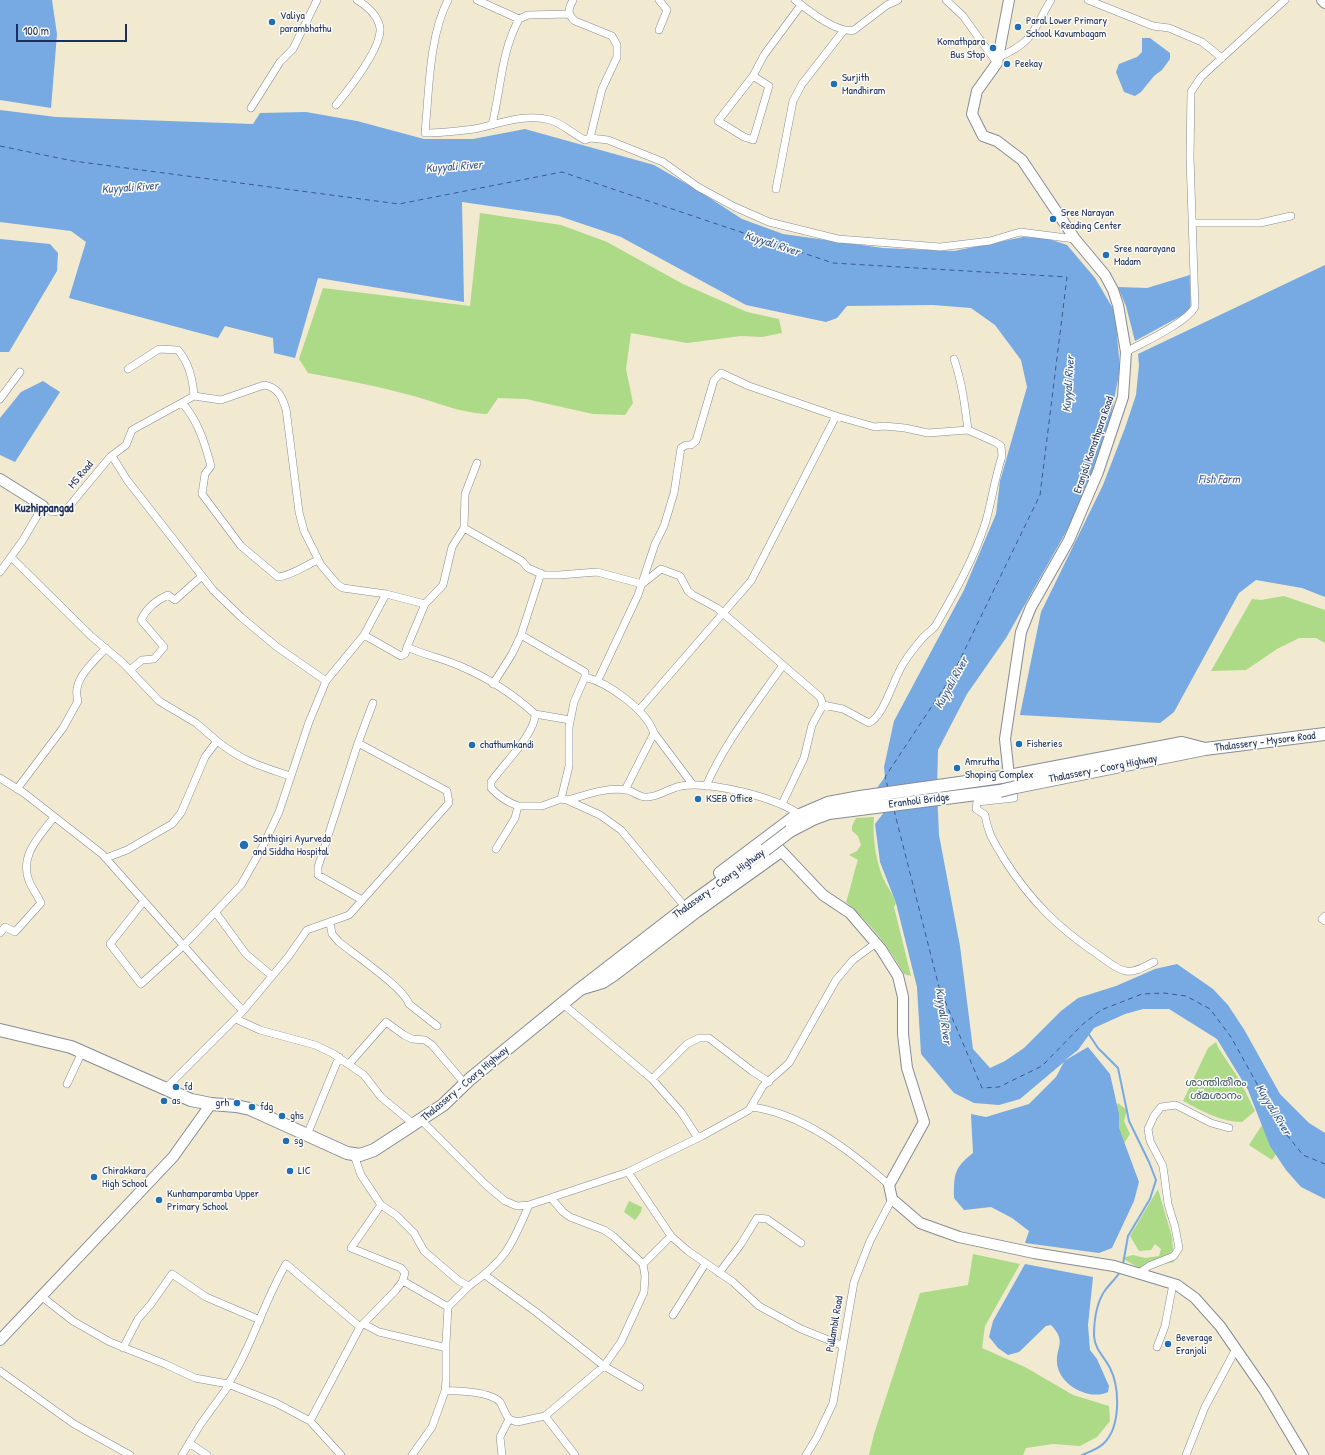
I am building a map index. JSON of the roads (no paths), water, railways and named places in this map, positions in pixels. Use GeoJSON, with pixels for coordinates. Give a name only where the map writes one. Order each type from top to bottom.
{"type":"FeatureCollection","features":[{"type":"Feature","properties":{"kind":"main road","name":"Thalassery - Mysore Road"},"geometry":{"type":"LineString","coordinates":[[1205,749],[1325,734]]}},
{"type":"Feature","properties":{"kind":"main road"},"geometry":{"type":"LineString","coordinates":[[605,971],[616,953],[767,836],[798,814],[828,803],[1009,776],[1182,744],[1205,749]]}},
{"type":"Feature","properties":{"kind":"main road","name":"Thalassery - Coorg Highway"},"geometry":{"type":"LineString","coordinates":[[977,794],[1000,791],[1205,749]]}},
{"type":"Feature","properties":{"kind":"main road","name":"Eranholi Bridge"},"geometry":{"type":"LineString","coordinates":[[861,808],[977,794]]}},
{"type":"Feature","properties":{"kind":"main road","name":"Thalassery - Coorg Highway"},"geometry":{"type":"LineString","coordinates":[[354,1155],[360,1155],[374,1150],[418,1123],[443,1105],[465,1084],[579,990],[694,901],[790,831],[828,813],[861,808]]}},
{"type":"Feature","properties":{"kind":"main road"},"geometry":{"type":"LineString","coordinates":[[0,1030],[71,1047],[164,1090],[191,1100],[244,1108],[354,1155]]}},
{"type":"Feature","properties":{"kind":"street"},"geometry":{"type":"LineString","coordinates":[[251,108],[280,62],[293,49],[317,0]]}},
{"type":"Feature","properties":{"kind":"street"},"geometry":{"type":"LineString","coordinates":[[336,106],[370,60],[380,36],[378,21],[370,11],[357,0]]}},
{"type":"Feature","properties":{"kind":"street"},"geometry":{"type":"LineString","coordinates":[[448,0],[438,26],[433,50],[425,133],[445,133],[492,125],[512,119],[549,120],[564,126],[576,136],[585,140],[590,138],[608,140],[663,162],[698,187],[735,207],[769,222],[838,239],[940,247],[990,241],[1020,232],[1075,239]]}},
{"type":"Feature","properties":{"kind":"street"},"geometry":{"type":"LineString","coordinates":[[477,0],[519,19]]}},
{"type":"Feature","properties":{"kind":"street"},"geometry":{"type":"LineString","coordinates":[[568,14],[573,0]]}},
{"type":"Feature","properties":{"kind":"street"},"geometry":{"type":"LineString","coordinates":[[659,0],[667,10],[659,30]]}},
{"type":"Feature","properties":{"kind":"street"},"geometry":{"type":"LineString","coordinates":[[795,0],[829,23],[844,30],[854,30],[887,5],[898,0]]}},
{"type":"Feature","properties":{"kind":"street"},"geometry":{"type":"LineString","coordinates":[[946,0],[963,16],[998,60],[1028,40],[1051,0]]}},
{"type":"Feature","properties":{"kind":"street","name":"Eranjoli Komathpara Road"},"geometry":{"type":"LineString","coordinates":[[1008,0],[1002,27],[998,60],[977,91],[972,114],[983,136],[998,141],[1022,160],[1075,239],[1105,275],[1113,290],[1126,352],[1123,397],[1098,472],[1072,533],[1031,607],[1021,632],[1005,733],[1009,776]]}},
{"type":"Feature","properties":{"kind":"street"},"geometry":{"type":"LineString","coordinates":[[1088,0],[1153,26],[1169,28],[1202,42],[1222,58]]}},
{"type":"Feature","properties":{"kind":"street"},"geometry":{"type":"LineString","coordinates":[[1126,352],[1182,320],[1191,313],[1195,307],[1190,157],[1191,92],[1201,77],[1285,0]]}},
{"type":"Feature","properties":{"kind":"street"},"geometry":{"type":"LineString","coordinates":[[1322,0],[1325,3]]}},
{"type":"Feature","properties":{"kind":"street"},"geometry":{"type":"LineString","coordinates":[[753,76],[769,86],[753,140],[744,137],[718,121],[753,76],[764,54],[801,5]]}},
{"type":"Feature","properties":{"kind":"street"},"geometry":{"type":"LineString","coordinates":[[492,125],[500,91],[505,54],[519,19],[528,15],[568,14]]}},
{"type":"Feature","properties":{"kind":"street"},"geometry":{"type":"LineString","coordinates":[[568,14],[575,22],[612,36],[617,45],[617,57],[602,89],[590,138]]}},
{"type":"Feature","properties":{"kind":"street"},"geometry":{"type":"LineString","coordinates":[[776,190],[793,101],[802,84],[844,30]]}},
{"type":"Feature","properties":{"kind":"street"},"geometry":{"type":"LineString","coordinates":[[1193,223],[1260,223],[1291,216]]}},
{"type":"Feature","properties":{"kind":"street"},"geometry":{"type":"LineString","coordinates":[[128,369],[159,349],[178,350],[183,356],[193,381],[194,396]]}},
{"type":"Feature","properties":{"kind":"street"},"geometry":{"type":"LineString","coordinates":[[954,359],[959,374],[968,430]]}},
{"type":"Feature","properties":{"kind":"street"},"geometry":{"type":"LineString","coordinates":[[0,399],[20,372]]}},
{"type":"Feature","properties":{"kind":"street"},"geometry":{"type":"LineString","coordinates":[[598,680],[642,584],[655,544],[669,510],[678,472],[681,448],[686,445],[692,445],[696,441],[714,380],[721,373],[749,386],[836,416],[875,427],[884,426],[905,428],[928,433],[968,430],[1001,446],[1002,456],[986,521],[972,557],[953,596],[934,627],[922,639],[903,663],[881,712],[875,720],[869,723],[843,709],[823,705]]}},
{"type":"Feature","properties":{"kind":"street"},"geometry":{"type":"LineString","coordinates":[[318,560],[295,570],[287,576],[278,577],[241,546],[202,494],[205,474],[211,466],[199,429],[190,411],[182,403],[194,396],[221,400],[264,385],[269,386],[279,393],[286,408],[299,512],[304,531],[318,560],[337,584],[343,588],[386,594],[425,604]]}},
{"type":"Feature","properties":{"kind":"street","name":"MS Road"},"geometry":{"type":"LineString","coordinates":[[43,506],[52,512],[66,510],[112,456],[126,445],[132,430],[182,403]]}},
{"type":"Feature","properties":{"kind":"street"},"geometry":{"type":"LineString","coordinates":[[639,710],[751,581],[836,416]]}},
{"type":"Feature","properties":{"kind":"street"},"geometry":{"type":"LineString","coordinates":[[112,456],[127,480],[213,590],[241,617],[277,647],[326,681]]}},
{"type":"Feature","properties":{"kind":"street"},"geometry":{"type":"LineString","coordinates":[[364,635],[401,656],[405,654],[425,604],[443,585],[452,547],[464,528],[465,494],[477,463]]}},
{"type":"Feature","properties":{"kind":"street"},"geometry":{"type":"LineString","coordinates":[[0,479],[43,506],[23,540],[0,572]]}},
{"type":"Feature","properties":{"kind":"street"},"geometry":{"type":"LineString","coordinates":[[464,528],[522,561],[528,568],[540,573],[559,575],[597,572],[642,584]]}},
{"type":"Feature","properties":{"kind":"street"},"geometry":{"type":"LineString","coordinates":[[11,557],[91,636],[130,670],[159,701],[196,722],[234,754],[252,763],[290,776]]}},
{"type":"Feature","properties":{"kind":"street"},"geometry":{"type":"LineString","coordinates":[[642,584],[661,569],[680,576],[688,591],[723,613],[820,697],[823,705],[812,726],[804,758],[782,804]]}},
{"type":"Feature","properties":{"kind":"street"},"geometry":{"type":"LineString","coordinates":[[492,684],[512,654],[521,635],[540,573]]}},
{"type":"Feature","properties":{"kind":"street"},"geometry":{"type":"LineString","coordinates":[[130,670],[142,660],[154,659],[164,647],[141,620],[143,615],[160,599],[168,595],[175,600],[202,576]]}},
{"type":"Feature","properties":{"kind":"street"},"geometry":{"type":"LineString","coordinates":[[144,901],[110,944],[141,984],[183,946],[241,885],[263,846],[279,812],[309,722],[326,681],[364,635],[386,594]]}},
{"type":"Feature","properties":{"kind":"street"},"geometry":{"type":"LineString","coordinates":[[521,635],[585,672],[585,677],[574,702],[570,720],[569,766],[564,800]]}},
{"type":"Feature","properties":{"kind":"street"},"geometry":{"type":"LineString","coordinates":[[407,647],[423,655],[459,666],[492,684],[535,714],[570,720]]}},
{"type":"Feature","properties":{"kind":"street"},"geometry":{"type":"LineString","coordinates":[[17,789],[63,728],[78,701],[76,688],[78,681],[106,648]]}},
{"type":"Feature","properties":{"kind":"street"},"geometry":{"type":"LineString","coordinates":[[706,786],[714,768],[730,741],[783,665]]}},
{"type":"Feature","properties":{"kind":"street"},"geometry":{"type":"LineString","coordinates":[[585,677],[598,680],[639,710],[652,727],[654,733],[693,785]]}},
{"type":"Feature","properties":{"kind":"street"},"geometry":{"type":"LineString","coordinates":[[362,900],[318,875],[318,867],[358,742],[373,703]]}},
{"type":"Feature","properties":{"kind":"street"},"geometry":{"type":"LineString","coordinates":[[535,714],[534,724],[531,729],[491,782],[491,788],[507,802],[518,806],[542,806],[609,788],[624,790],[645,798],[657,796],[670,788],[693,785],[718,787],[782,804],[798,814]]}},
{"type":"Feature","properties":{"kind":"street"},"geometry":{"type":"LineString","coordinates":[[624,790],[654,733]]}},
{"type":"Feature","properties":{"kind":"street"},"geometry":{"type":"LineString","coordinates":[[106,858],[126,850],[172,824],[181,812],[206,757],[217,741]]}},
{"type":"Feature","properties":{"kind":"street"},"geometry":{"type":"LineString","coordinates":[[164,1090],[236,1019],[272,976],[307,930],[349,915],[449,803],[447,791],[358,742]]}},
{"type":"Feature","properties":{"kind":"street"},"geometry":{"type":"LineString","coordinates":[[1009,776],[1014,798],[978,802],[976,809],[985,815],[987,831],[1011,870],[1035,902],[1070,936],[1113,966],[1125,971],[1133,972],[1154,962]]}},
{"type":"Feature","properties":{"kind":"street"},"geometry":{"type":"LineString","coordinates":[[0,778],[17,789],[106,858],[183,946],[243,1011]]}},
{"type":"Feature","properties":{"kind":"street"},"geometry":{"type":"LineString","coordinates":[[564,800],[600,815],[621,830],[681,902]]}},
{"type":"Feature","properties":{"kind":"street"},"geometry":{"type":"LineString","coordinates":[[496,849],[515,818],[518,806]]}},
{"type":"Feature","properties":{"kind":"street"},"geometry":{"type":"LineString","coordinates":[[0,933],[5,927],[16,932],[41,903],[29,881],[26,868],[28,851],[54,817]]}},
{"type":"Feature","properties":{"kind":"street"},"geometry":{"type":"LineString","coordinates":[[767,836],[780,852],[823,895],[850,913],[876,943],[898,976],[903,997],[903,1034],[907,1068],[924,1122],[889,1185]]}},
{"type":"Feature","properties":{"kind":"street"},"geometry":{"type":"LineString","coordinates":[[579,990],[603,983],[615,975],[697,912],[780,852]]}},
{"type":"Feature","properties":{"kind":"street"},"geometry":{"type":"LineString","coordinates":[[216,913],[246,954],[272,976]]}},
{"type":"Feature","properties":{"kind":"street"},"geometry":{"type":"LineString","coordinates":[[1325,916],[1322,919],[1325,921]]}},
{"type":"Feature","properties":{"kind":"street"},"geometry":{"type":"LineString","coordinates":[[330,923],[332,934],[339,942],[396,988],[408,999],[409,1004],[437,1026]]}},
{"type":"Feature","properties":{"kind":"street"},"geometry":{"type":"LineString","coordinates":[[236,1019],[260,1030],[315,1045],[339,1057],[364,1075],[382,1097],[418,1123],[505,1201],[517,1206],[529,1205],[552,1199],[628,1172],[698,1138],[749,1110],[763,1086],[789,1063],[836,980],[845,968],[876,943]]}},
{"type":"Feature","properties":{"kind":"street"},"geometry":{"type":"LineString","coordinates":[[563,1004],[652,1079],[681,1112],[698,1138]]}},
{"type":"Feature","properties":{"kind":"street"},"geometry":{"type":"LineString","coordinates":[[349,1064],[386,1022],[412,1039],[425,1040],[465,1084]]}},
{"type":"Feature","properties":{"kind":"street"},"geometry":{"type":"LineString","coordinates":[[652,1079],[686,1044],[698,1038],[709,1038],[768,1082]]}},
{"type":"Feature","properties":{"kind":"street"},"geometry":{"type":"LineString","coordinates":[[67,1084],[82,1052]]}},
{"type":"Feature","properties":{"kind":"street"},"geometry":{"type":"LineString","coordinates":[[307,1135],[339,1057]]}},
{"type":"Feature","properties":{"kind":"street"},"geometry":{"type":"LineString","coordinates":[[0,1340],[173,1157],[210,1104]]}},
{"type":"Feature","properties":{"kind":"street"},"geometry":{"type":"LineString","coordinates":[[1137,1272],[1174,1256],[1179,1248],[1175,1227],[1168,1204],[1163,1166],[1150,1141],[1148,1129],[1154,1116],[1161,1107],[1176,1105],[1211,1123],[1230,1128]]}},
{"type":"Feature","properties":{"kind":"street"},"geometry":{"type":"LineString","coordinates":[[751,1107],[766,1109],[807,1125],[866,1165],[889,1185],[892,1200],[920,1223],[959,1237],[1034,1253],[1114,1266],[1173,1284],[1195,1298],[1220,1326],[1265,1391],[1303,1455]]}},
{"type":"Feature","properties":{"kind":"street"},"geometry":{"type":"LineString","coordinates":[[354,1155],[361,1175],[382,1205],[396,1215],[414,1233],[424,1251],[459,1281],[469,1286]]}},
{"type":"Feature","properties":{"kind":"street"},"geometry":{"type":"LineString","coordinates":[[628,1172],[671,1236],[705,1264],[733,1282],[759,1306],[801,1329],[842,1345]]}},
{"type":"Feature","properties":{"kind":"street"},"geometry":{"type":"LineString","coordinates":[[445,1391],[459,1390],[490,1397],[499,1401],[509,1419],[517,1422],[545,1416],[604,1366],[621,1342],[644,1292],[645,1276],[643,1264],[613,1236],[604,1230],[570,1217],[563,1212],[552,1199]]}},
{"type":"Feature","properties":{"kind":"street","name":"Pullambil Road"},"geometry":{"type":"LineString","coordinates":[[806,1455],[817,1437],[833,1403],[854,1282],[870,1241],[892,1200]]}},
{"type":"Feature","properties":{"kind":"street"},"geometry":{"type":"LineString","coordinates":[[310,1421],[362,1326],[403,1281],[405,1273],[400,1268],[351,1248],[382,1205]]}},
{"type":"Feature","properties":{"kind":"street"},"geometry":{"type":"LineString","coordinates":[[412,1455],[432,1427],[445,1391],[448,1307],[469,1286],[496,1265],[511,1245],[529,1205]]}},
{"type":"Feature","properties":{"kind":"street"},"geometry":{"type":"LineString","coordinates":[[719,1273],[741,1244],[757,1218],[767,1219],[801,1243]]}},
{"type":"Feature","properties":{"kind":"street"},"geometry":{"type":"LineString","coordinates":[[643,1264],[671,1236]]}},
{"type":"Feature","properties":{"kind":"street"},"geometry":{"type":"LineString","coordinates":[[182,1455],[242,1362],[243,1355],[260,1320],[268,1297],[286,1264],[362,1326],[379,1332],[443,1347],[446,1343]]}},
{"type":"Feature","properties":{"kind":"street"},"geometry":{"type":"LineString","coordinates":[[673,1316],[705,1264]]}},
{"type":"Feature","properties":{"kind":"street"},"geometry":{"type":"LineString","coordinates":[[123,1348],[138,1319],[151,1304],[172,1274],[206,1297],[260,1320]]}},
{"type":"Feature","properties":{"kind":"street"},"geometry":{"type":"LineString","coordinates":[[485,1275],[536,1312],[604,1366],[640,1387]]}},
{"type":"Feature","properties":{"kind":"street"},"geometry":{"type":"LineString","coordinates":[[403,1281],[448,1307]]}},
{"type":"Feature","properties":{"kind":"street"},"geometry":{"type":"LineString","coordinates":[[1157,1347],[1166,1326],[1173,1284]]}},
{"type":"Feature","properties":{"kind":"street"},"geometry":{"type":"LineString","coordinates":[[41,1296],[73,1321],[123,1348],[165,1364],[195,1378],[228,1385],[276,1403],[310,1421],[341,1455]]}},
{"type":"Feature","properties":{"kind":"street"},"geometry":{"type":"LineString","coordinates":[[1186,1455],[1205,1407],[1236,1349]]}},
{"type":"Feature","properties":{"kind":"street"},"geometry":{"type":"LineString","coordinates":[[0,1371],[74,1424],[130,1455]]}},
{"type":"Feature","properties":{"kind":"street"},"geometry":{"type":"LineString","coordinates":[[545,1416],[575,1455]]}},
{"type":"Feature","properties":{"kind":"street"},"geometry":{"type":"LineString","coordinates":[[502,1455],[500,1437],[509,1419]]}},
{"type":"Feature","properties":{"kind":"street"},"geometry":{"type":"LineString","coordinates":[[189,1443],[207,1455]]}},
{"type":"Feature","properties":{"kind":"street"},"geometry":{"type":"LineString","coordinates":[[330,1455],[336,1449]]}},
{"type":"Feature","properties":{"kind":"water"},"geometry":{"type":"Polygon","coordinates":[[[0,0],[52,0],[57,34],[51,108],[0,100],[0,0]]]}},
{"type":"Feature","properties":{"kind":"water"},"geometry":{"type":"Polygon","coordinates":[[[1142,38],[1150,38],[1170,53],[1170,59],[1162,70],[1154,76],[1141,92],[1135,96],[1124,92],[1116,72],[1119,64],[1137,57],[1142,52],[1142,38]]]}},
{"type":"Feature","properties":{"kind":"water","name":"Kuyyali River"},"geometry":{"type":"Polygon","coordinates":[[[0,110],[56,117],[253,124],[260,113],[306,112],[357,121],[424,139],[473,139],[525,129],[654,165],[699,191],[742,219],[783,234],[883,248],[954,251],[1023,237],[1046,238],[1067,245],[1095,278],[1115,312],[1120,369],[1108,431],[1080,507],[1006,638],[967,694],[938,750],[937,791],[939,835],[960,946],[973,1049],[990,1068],[1005,1061],[1024,1048],[1061,1011],[1078,998],[1116,986],[1155,969],[1177,964],[1213,989],[1228,1005],[1245,1031],[1280,1094],[1309,1123],[1325,1133],[1325,1199],[1301,1187],[1286,1170],[1270,1146],[1248,1090],[1217,1039],[1169,1009],[1143,1009],[1125,1014],[1094,1028],[1078,1050],[1064,1061],[1088,1047],[1110,1074],[1119,1114],[1119,1128],[1139,1182],[1134,1201],[1112,1248],[1099,1253],[1025,1243],[1029,1231],[1012,1218],[991,1207],[964,1210],[954,1198],[956,1172],[962,1163],[973,1153],[971,1114],[986,1117],[1029,1104],[1056,1077],[1064,1062],[1020,1099],[999,1105],[974,1103],[954,1093],[921,1054],[917,987],[896,903],[880,862],[875,824],[885,811],[877,788],[885,777],[884,767],[894,721],[964,590],[996,514],[1000,481],[1027,387],[1021,360],[995,325],[971,308],[933,305],[847,306],[837,318],[826,322],[746,305],[621,237],[559,216],[462,202],[464,302],[318,278],[295,358],[274,353],[273,338],[225,326],[218,338],[69,298],[86,242],[71,231],[0,222],[0,110]]]}},
{"type":"Feature","properties":{"kind":"water"},"geometry":{"type":"Polygon","coordinates":[[[0,239],[50,244],[58,253],[57,271],[9,352],[0,352],[0,239]]]}},
{"type":"Feature","properties":{"kind":"water","name":"Fish Farm"},"geometry":{"type":"Polygon","coordinates":[[[1325,265],[1325,597],[1302,588],[1256,580],[1239,593],[1174,712],[1160,723],[1020,715],[1041,612],[1103,485],[1125,428],[1136,395],[1139,365],[1138,354],[1325,265]]]}},
{"type":"Feature","properties":{"kind":"water"},"geometry":{"type":"Polygon","coordinates":[[[1190,275],[1190,311],[1135,341],[1126,306],[1118,287],[1147,288],[1190,275]]]}},
{"type":"Feature","properties":{"kind":"water"},"geometry":{"type":"Polygon","coordinates":[[[43,381],[60,392],[15,462],[0,455],[0,418],[21,392],[43,381]]]}},
{"type":"Feature","properties":{"kind":"water"},"geometry":{"type":"Polygon","coordinates":[[[1025,1264],[1093,1277],[1088,1325],[1090,1350],[1097,1359],[1109,1386],[1108,1392],[1100,1394],[1084,1393],[1069,1384],[1063,1378],[1057,1363],[1060,1340],[1056,1331],[1051,1325],[1046,1326],[1019,1352],[1008,1355],[998,1348],[989,1337],[993,1321],[1025,1264]]]}},
{"type":"Feature","properties":{"kind":"waterway"},"geometry":{"type":"LineString","coordinates":[[1088,1033],[1098,1048],[1118,1068],[1129,1121],[1156,1180],[1150,1199],[1128,1236],[1123,1264]]}},
{"type":"Feature","properties":{"kind":"waterway"},"geometry":{"type":"LineString","coordinates":[[1082,1455],[1103,1444],[1109,1437],[1116,1418],[1116,1386],[1110,1368],[1096,1345],[1094,1330],[1095,1317],[1100,1299],[1120,1272]]}},
{"type":"Feature","properties":{"kind":"place","name":"Valiya parambhathu"},"geometry":{"type":"Point","coordinates":[272,22]}},
{"type":"Feature","properties":{"kind":"place","name":"Paral Lower Primary School Kavumbagam"},"geometry":{"type":"Point","coordinates":[1018,27]}},
{"type":"Feature","properties":{"kind":"place","name":"Komathpara Bus Stop"},"geometry":{"type":"Point","coordinates":[993,48]}},
{"type":"Feature","properties":{"kind":"place","name":"Peekay"},"geometry":{"type":"Point","coordinates":[1007,64]}},
{"type":"Feature","properties":{"kind":"place","name":"Surjith Mandhiram"},"geometry":{"type":"Point","coordinates":[834,84]}},
{"type":"Feature","properties":{"kind":"place","name":"Sree Narayan Reading Center"},"geometry":{"type":"Point","coordinates":[1053,219]}},
{"type":"Feature","properties":{"kind":"place","name":"Sree naarayana Madam"},"geometry":{"type":"Point","coordinates":[1106,255]}},
{"type":"Feature","properties":{"kind":"place","name":"Fisheries"},"geometry":{"type":"Point","coordinates":[1019,744]}},
{"type":"Feature","properties":{"kind":"place","name":"chathumkandi"},"geometry":{"type":"Point","coordinates":[472,745]}},
{"type":"Feature","properties":{"kind":"place","name":"Amrutha Shoping Complex"},"geometry":{"type":"Point","coordinates":[957,768]}},
{"type":"Feature","properties":{"kind":"place","name":"KSEB Office"},"geometry":{"type":"Point","coordinates":[698,799]}},
{"type":"Feature","properties":{"kind":"place","name":"Santhigiri Ayurveda and Siddha Hospital"},"geometry":{"type":"Point","coordinates":[244,845]}},
{"type":"Feature","properties":{"kind":"place","name":"fd"},"geometry":{"type":"Point","coordinates":[176,1087]}},
{"type":"Feature","properties":{"kind":"place","name":"as"},"geometry":{"type":"Point","coordinates":[164,1101]}},
{"type":"Feature","properties":{"kind":"place","name":"grh"},"geometry":{"type":"Point","coordinates":[237,1103]}},
{"type":"Feature","properties":{"kind":"place","name":"fdg"},"geometry":{"type":"Point","coordinates":[252,1107]}},
{"type":"Feature","properties":{"kind":"place","name":"ghs"},"geometry":{"type":"Point","coordinates":[282,1116]}},
{"type":"Feature","properties":{"kind":"place","name":"sg"},"geometry":{"type":"Point","coordinates":[286,1141]}},
{"type":"Feature","properties":{"kind":"place","name":"LIC"},"geometry":{"type":"Point","coordinates":[290,1171]}},
{"type":"Feature","properties":{"kind":"place","name":"Chirakkara High School"},"geometry":{"type":"Point","coordinates":[94,1177]}},
{"type":"Feature","properties":{"kind":"place","name":"Kunhamparamba Upper Primary School"},"geometry":{"type":"Point","coordinates":[159,1200]}},
{"type":"Feature","properties":{"kind":"place","name":"Beverage Eranjoli"},"geometry":{"type":"Point","coordinates":[1168,1344]}},
{"type":"Feature","properties":{"kind":"district","name":"Kuzhippangad"},"geometry":{"type":"Point","coordinates":[44,509]}},
{"type":"Feature","properties":{"kind":"park label","name":"ശാന്തിതീരം ശ്മശാനം"},"geometry":{"type":"Point","coordinates":[1216,1089]}}]}
